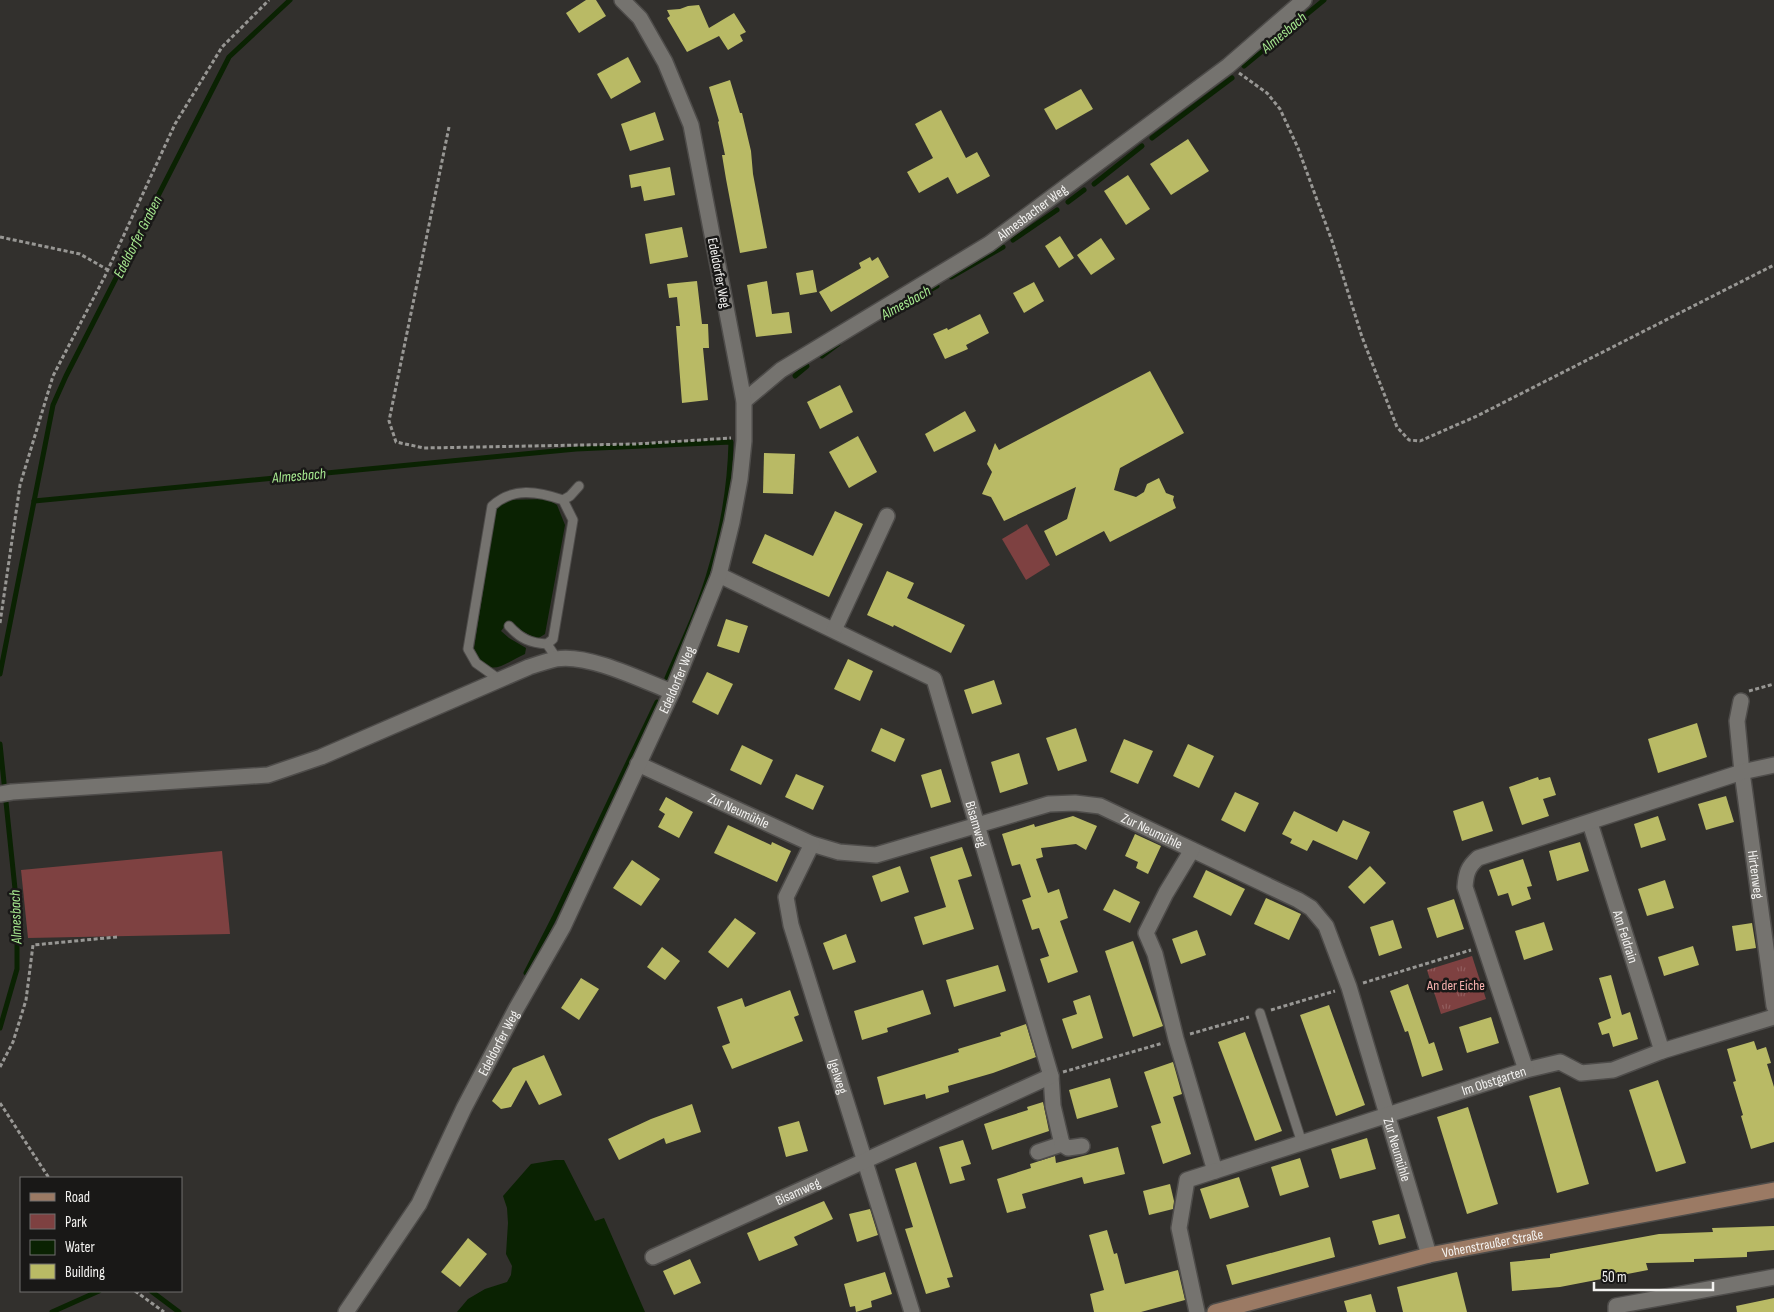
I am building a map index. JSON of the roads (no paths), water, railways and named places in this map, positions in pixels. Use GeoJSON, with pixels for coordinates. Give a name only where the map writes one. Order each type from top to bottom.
{"type":"FeatureCollection","features":[{"type":"Feature","properties":{"kind":"main road","name":"Vohenstraußer Straße"},"geometry":{"type":"LineString","coordinates":[[1214,1312],[1430,1255],[1774,1190]]}},
{"type":"Feature","properties":{"kind":"street","name":"Edeldorfer Weg"},"geometry":{"type":"LineString","coordinates":[[346,1312],[419,1204],[473,1090],[516,1009],[563,927],[672,692],[719,575],[732,522],[740,478],[744,437],[744,401],[691,125],[665,62],[640,18],[622,0]]}},
{"type":"Feature","properties":{"kind":"street","name":"Almesbacher Weg"},"geometry":{"type":"LineString","coordinates":[[744,401],[781,370],[989,244],[1228,66],[1304,0]]}},
{"type":"Feature","properties":{"kind":"street"},"geometry":{"type":"LineString","coordinates":[[834,630],[887,516]]}},
{"type":"Feature","properties":{"kind":"street","name":"Bisamweg"},"geometry":{"type":"LineString","coordinates":[[719,575],[934,679],[1050,1076],[1052,1106],[1062,1144]]}},
{"type":"Feature","properties":{"kind":"street"},"geometry":{"type":"LineString","coordinates":[[6,793],[268,775],[321,757],[529,667],[557,659],[585,660],[672,692]]}},
{"type":"Feature","properties":{"kind":"street","name":"Hirtenweg"},"geometry":{"type":"LineString","coordinates":[[1741,701],[1737,721],[1742,772],[1774,1006]]}},
{"type":"Feature","properties":{"kind":"street","name":"Zur Neumühle"},"geometry":{"type":"LineString","coordinates":[[638,764],[812,844],[839,852],[876,855],[1049,804],[1075,803],[1100,806],[1298,900],[1311,908],[1326,926],[1349,987],[1430,1255]]}},
{"type":"Feature","properties":{"kind":"street"},"geometry":{"type":"LineString","coordinates":[[1526,1070],[1465,887],[1469,866],[1478,858],[1742,772],[1774,764]]}},
{"type":"Feature","properties":{"kind":"street","name":"Am Feldrain"},"geometry":{"type":"LineString","coordinates":[[1590,823],[1662,1050]]}},
{"type":"Feature","properties":{"kind":"street","name":"Igelweg"},"geometry":{"type":"LineString","coordinates":[[812,844],[786,897],[791,925],[912,1312]]}},
{"type":"Feature","properties":{"kind":"street"},"geometry":{"type":"LineString","coordinates":[[1192,850],[1166,893],[1146,933],[1156,954],[1176,1039],[1215,1171]]}},
{"type":"Feature","properties":{"kind":"street","name":"Im Obstgarten"},"geometry":{"type":"LineString","coordinates":[[1196,1312],[1179,1228],[1187,1180],[1526,1070],[1560,1062],[1581,1073],[1613,1070],[1662,1050],[1774,1017]]}},
{"type":"Feature","properties":{"kind":"street","name":"Bisamweg"},"geometry":{"type":"LineString","coordinates":[[653,1257],[1050,1076]]}},
{"type":"Feature","properties":{"kind":"street"},"geometry":{"type":"LineString","coordinates":[[1038,1152],[1062,1144],[1068,1148],[1082,1146]]}},
{"type":"Feature","properties":{"kind":"street"},"geometry":{"type":"LineString","coordinates":[[1616,1312],[1616,1306],[1774,1277]]}},
{"type":"Feature","properties":{"kind":"lane"},"geometry":{"type":"LineString","coordinates":[[563,500],[570,496],[579,486]]}},
{"type":"Feature","properties":{"kind":"lane"},"geometry":{"type":"LineString","coordinates":[[500,680],[476,663],[468,648],[492,506],[502,497],[525,492],[549,495],[563,500],[573,520],[553,639],[547,644],[533,643],[516,634],[509,626]]}},
{"type":"Feature","properties":{"kind":"lane"},"geometry":{"type":"LineString","coordinates":[[547,644],[557,659]]}},
{"type":"Feature","properties":{"kind":"lane"},"geometry":{"type":"LineString","coordinates":[[1260,1013],[1302,1143]]}},
{"type":"Feature","properties":{"kind":"water"},"geometry":{"type":"Polygon","coordinates":[[[547,499],[557,505],[565,525],[545,634],[537,639],[507,623],[501,631],[526,648],[525,654],[502,665],[490,667],[479,659],[474,649],[496,508],[506,500],[547,499]]]}},
{"type":"Feature","properties":{"kind":"water"},"geometry":{"type":"Polygon","coordinates":[[[564,1160],[595,1221],[604,1218],[645,1312],[457,1312],[468,1299],[485,1289],[507,1282],[511,1275],[512,1266],[506,1254],[508,1223],[507,1208],[503,1196],[531,1164],[564,1160]]]}},
{"type":"Feature","properties":{"kind":"waterway","name":"Edeldorfer Graben"},"geometry":{"type":"LineString","coordinates":[[0,674],[53,405],[229,57],[290,0]]}},
{"type":"Feature","properties":{"kind":"waterway","name":"Almesbach"},"geometry":{"type":"LineString","coordinates":[[1244,66],[1324,0]]}},
{"type":"Feature","properties":{"kind":"waterway","name":"Almesbach"},"geometry":{"type":"LineString","coordinates":[[1152,138],[1232,78]]}},
{"type":"Feature","properties":{"kind":"waterway","name":"Almesbach"},"geometry":{"type":"LineString","coordinates":[[1094,184],[1142,146]]}},
{"type":"Feature","properties":{"kind":"waterway","name":"Almesbach"},"geometry":{"type":"LineString","coordinates":[[1068,202],[1084,190]]}},
{"type":"Feature","properties":{"kind":"waterway","name":"Almesbach"},"geometry":{"type":"LineString","coordinates":[[1013,240],[1057,210]]}},
{"type":"Feature","properties":{"kind":"waterway","name":"Almesbach"},"geometry":{"type":"LineString","coordinates":[[951,277],[1003,247]]}},
{"type":"Feature","properties":{"kind":"waterway","name":"Almesbach"},"geometry":{"type":"LineString","coordinates":[[896,309],[937,286]]}},
{"type":"Feature","properties":{"kind":"waterway","name":"Almesbach"},"geometry":{"type":"LineString","coordinates":[[822,356],[838,344]]}},
{"type":"Feature","properties":{"kind":"waterway","name":"Almesbach"},"geometry":{"type":"LineString","coordinates":[[795,376],[807,366]]}},
{"type":"Feature","properties":{"kind":"waterway","name":"Almesbach"},"geometry":{"type":"LineString","coordinates":[[34,501],[576,449],[731,442],[727,490],[715,552],[697,609],[667,678]]}},
{"type":"Feature","properties":{"kind":"waterway"},"geometry":{"type":"LineString","coordinates":[[526,973],[657,702]]}},
{"type":"Feature","properties":{"kind":"waterway","name":"Almesbach"},"geometry":{"type":"LineString","coordinates":[[0,744],[17,908],[17,969],[0,1028]]}},
{"type":"Feature","properties":{"kind":"waterway"},"geometry":{"type":"LineString","coordinates":[[52,1312],[97,1292]]}},
{"type":"Feature","properties":{"kind":"waterway"},"geometry":{"type":"LineString","coordinates":[[152,1292],[179,1312]]}},
{"type":"Feature","properties":{"kind":"park label","name":"An der Eiche"},"geometry":{"type":"Point","coordinates":[1456,985]}}]}
